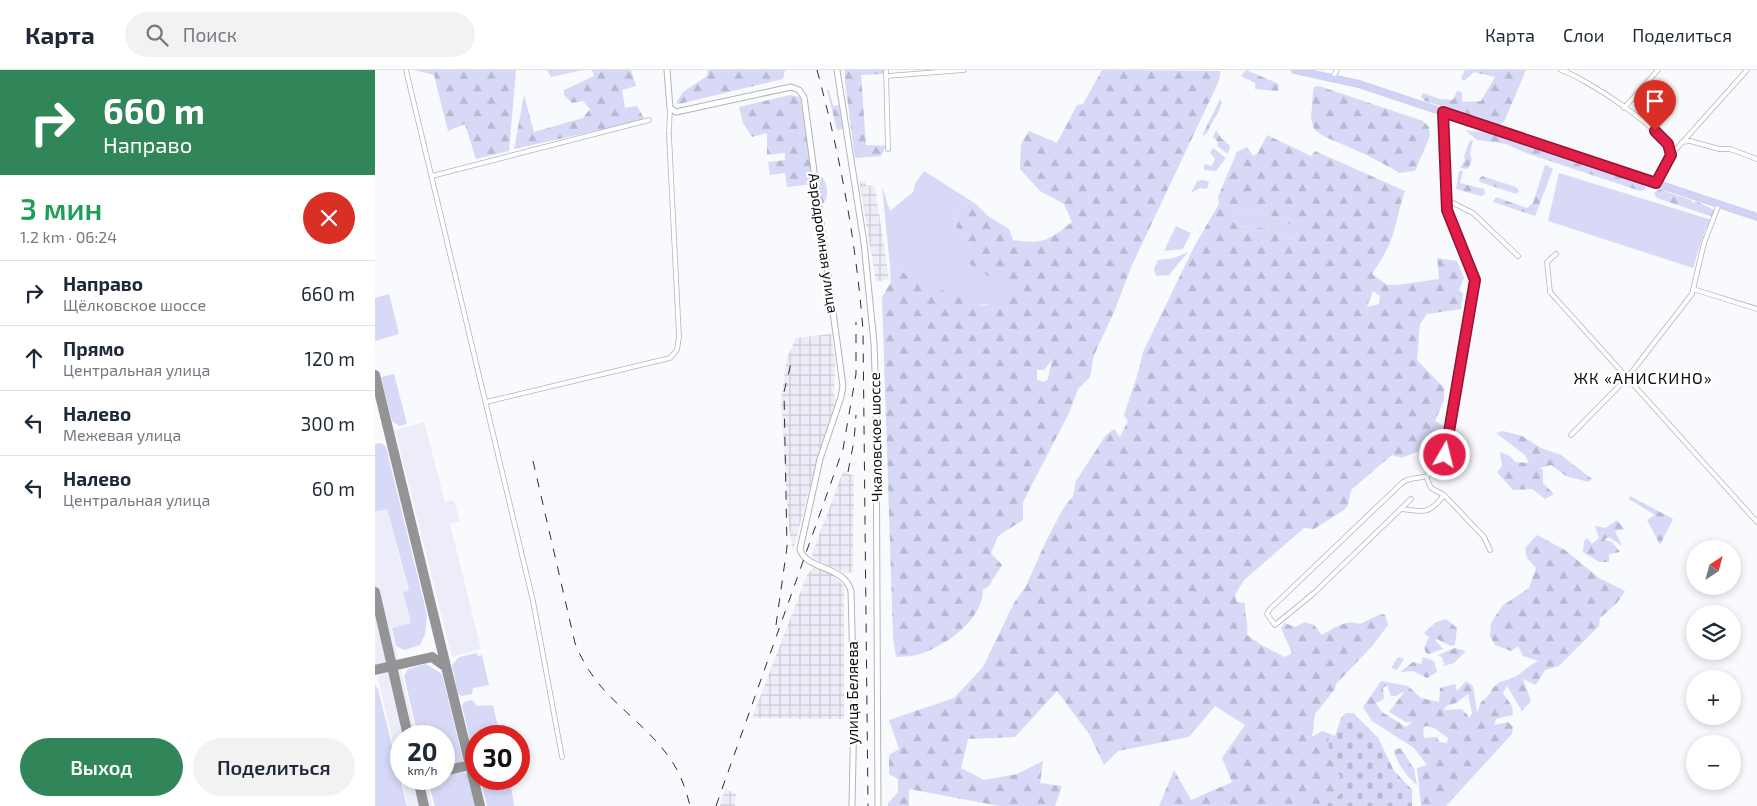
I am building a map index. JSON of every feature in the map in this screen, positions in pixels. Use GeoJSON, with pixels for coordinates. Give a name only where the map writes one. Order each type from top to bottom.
{"type":"FeatureCollection","features":[{"type":"Feature","properties":{"kind":"main road"},"geometry":{"type":"LineString","coordinates":[[1295,70],[1333,77],[1757,217]]}},
{"type":"Feature","properties":{"kind":"street"},"geometry":{"type":"LineString","coordinates":[[406,70],[533,601],[561,757]]}},
{"type":"Feature","properties":{"kind":"street"},"geometry":{"type":"LineString","coordinates":[[486,402],[670,358],[677,350],[679,337],[667,70]]}},
{"type":"Feature","properties":{"kind":"street","name":"Чкаловское шоссе"},"geometry":{"type":"LineString","coordinates":[[837,70],[859,211],[874,344],[878,806]]}},
{"type":"Feature","properties":{"kind":"street"},"geometry":{"type":"LineString","coordinates":[[886,70],[888,149]]}},
{"type":"Feature","properties":{"kind":"street"},"geometry":{"type":"LineString","coordinates":[[887,76],[964,70]]}},
{"type":"Feature","properties":{"kind":"street"},"geometry":{"type":"LineString","coordinates":[[1333,77],[1337,70]]}},
{"type":"Feature","properties":{"kind":"street"},"geometry":{"type":"LineString","coordinates":[[1561,70],[1575,74],[1595,86],[1659,134],[1668,144],[1671,155]]}},
{"type":"Feature","properties":{"kind":"street"},"geometry":{"type":"LineString","coordinates":[[1575,74],[1579,70]]}},
{"type":"Feature","properties":{"kind":"street"},"geometry":{"type":"LineString","coordinates":[[1623,108],[1658,70]]}},
{"type":"Feature","properties":{"kind":"street"},"geometry":{"type":"LineString","coordinates":[[1656,183],[1671,155],[1747,70]]}},
{"type":"Feature","properties":{"kind":"street","name":"Аэродромная улица"},"geometry":{"type":"LineString","coordinates":[[670,108],[677,112],[701,108],[791,87],[799,90],[804,98],[843,386],[800,540],[801,552],[808,560],[835,572],[847,580]]}},
{"type":"Feature","properties":{"kind":"street"},"geometry":{"type":"LineString","coordinates":[[1411,500],[1313,593],[1275,624],[1267,614],[1270,609],[1403,482],[1411,477],[1425,476],[1438,466],[1445,455],[1475,280],[1451,224],[1445,199],[1443,112]]}},
{"type":"Feature","properties":{"kind":"street"},"geometry":{"type":"LineString","coordinates":[[432,176],[649,120]]}},
{"type":"Feature","properties":{"kind":"street"},"geometry":{"type":"LineString","coordinates":[[1682,142],[1690,141],[1719,149],[1730,149],[1757,159]]}},
{"type":"Feature","properties":{"kind":"street"},"geometry":{"type":"LineString","coordinates":[[1445,199],[1479,216],[1518,256]]}},
{"type":"Feature","properties":{"kind":"street"},"geometry":{"type":"LineString","coordinates":[[1571,435],[1627,378],[1693,289],[1698,261],[1719,204]]}},
{"type":"Feature","properties":{"kind":"street"},"geometry":{"type":"LineString","coordinates":[[1557,254],[1547,262],[1550,292],[1757,522]]}},
{"type":"Feature","properties":{"kind":"street"},"geometry":{"type":"LineString","coordinates":[[1693,289],[1757,309]]}},
{"type":"Feature","properties":{"kind":"street"},"geometry":{"type":"LineString","coordinates":[[1428,474],[1427,479],[1431,488],[1444,495],[1484,537],[1490,550]]}},
{"type":"Feature","properties":{"kind":"street"},"geometry":{"type":"LineString","coordinates":[[1401,509],[1426,512],[1436,506],[1444,495]]}},
{"type":"Feature","properties":{"kind":"street","name":"улица Беляева"},"geometry":{"type":"LineString","coordinates":[[847,580],[851,590],[854,708],[853,806]]}},
{"type":"Feature","properties":{"kind":"shaded area"},"geometry":{"type":"Polygon","coordinates":[[[866,181],[866,185],[875,187],[889,279],[876,282],[860,186],[860,182],[866,181]]]}},
{"type":"Feature","properties":{"kind":"shaded area"},"geometry":{"type":"Polygon","coordinates":[[[831,334],[835,364],[834,395],[836,399],[817,459],[793,551],[788,520],[781,399],[787,358],[796,338],[831,334]]]}},
{"type":"Feature","properties":{"kind":"shaded area"},"geometry":{"type":"Polygon","coordinates":[[[424,422],[445,502],[454,500],[460,521],[450,524],[481,649],[452,657],[395,430],[424,422]]]}},
{"type":"Feature","properties":{"kind":"shaded area"},"geometry":{"type":"Polygon","coordinates":[[[843,471],[854,476],[853,573],[844,572],[815,560],[812,554],[843,471]]]}},
{"type":"Feature","properties":{"kind":"shaded area"},"geometry":{"type":"Polygon","coordinates":[[[387,510],[408,590],[403,592],[411,623],[391,628],[413,725],[390,725],[390,729],[375,666],[375,513],[387,510]]]}},
{"type":"Feature","properties":{"kind":"shaded area"},"geometry":{"type":"Polygon","coordinates":[[[814,567],[830,573],[844,586],[844,719],[752,718],[807,575],[814,567]]]}},
{"type":"Feature","properties":{"kind":"shaded area"},"geometry":{"type":"Polygon","coordinates":[[[725,789],[736,794],[735,806],[720,806],[725,789]]]}},
{"type":"Feature","properties":{"kind":"shaded area"},"geometry":{"type":"Polygon","coordinates":[[[404,790],[428,790],[432,806],[408,806],[404,790]]]}},
{"type":"Feature","properties":{"kind":"green space"},"geometry":{"type":"Polygon","coordinates":[[[414,70],[516,70],[509,151],[476,159],[465,124],[448,131],[434,75],[414,70]]]}},
{"type":"Feature","properties":{"kind":"green space"},"geometry":{"type":"Polygon","coordinates":[[[547,70],[583,70],[551,77],[547,70]]]}},
{"type":"Feature","properties":{"kind":"green space"},"geometry":{"type":"Polygon","coordinates":[[[592,70],[631,70],[636,86],[622,90],[625,108],[637,106],[645,120],[514,149],[524,95],[534,132],[583,118],[590,109],[583,101],[572,103],[564,95],[564,90],[594,76],[592,70]]]}},
{"type":"Feature","properties":{"kind":"green space"},"geometry":{"type":"Polygon","coordinates":[[[708,70],[785,70],[783,79],[679,104],[676,103],[683,92],[707,76],[708,70]]]}},
{"type":"Feature","properties":{"kind":"green space"},"geometry":{"type":"Polygon","coordinates":[[[845,70],[884,70],[884,74],[861,75],[866,145],[886,146],[881,156],[855,158],[845,70]]]}},
{"type":"Feature","properties":{"kind":"green space"},"geometry":{"type":"Polygon","coordinates":[[[1102,70],[1221,71],[1218,83],[1132,265],[1114,312],[1094,355],[1090,377],[1078,389],[1069,413],[1023,502],[1023,520],[998,536],[991,553],[1002,565],[989,586],[983,590],[977,612],[961,630],[940,645],[917,655],[896,657],[893,636],[882,297],[891,282],[890,267],[893,266],[909,276],[981,306],[999,298],[1007,288],[968,263],[967,254],[971,243],[959,236],[955,222],[958,208],[968,203],[976,204],[988,216],[1009,229],[1013,240],[1031,242],[1045,240],[1072,222],[1064,204],[1040,191],[1020,169],[1021,144],[1029,131],[1057,143],[1077,105],[1083,104],[1102,70]],[[1052,360],[1044,370],[1037,370],[1037,380],[1044,382],[1048,379],[1052,360]]]}},
{"type":"Feature","properties":{"kind":"green space"},"geometry":{"type":"Polygon","coordinates":[[[1246,70],[1277,83],[1279,85],[1278,91],[1255,89],[1255,83],[1241,76],[1246,70]]]}},
{"type":"Feature","properties":{"kind":"green space"},"geometry":{"type":"Polygon","coordinates":[[[1465,70],[1526,70],[1504,122],[1500,125],[1425,101],[1421,97],[1423,93],[1440,99],[1453,100],[1457,91],[1462,92],[1462,102],[1481,101],[1495,77],[1474,72],[1464,81],[1461,78],[1465,70]]]}},
{"type":"Feature","properties":{"kind":"green space"},"geometry":{"type":"Polygon","coordinates":[[[1319,86],[1423,121],[1429,127],[1430,136],[1415,171],[1400,173],[1367,155],[1323,136],[1314,129],[1311,119],[1313,91],[1314,87],[1319,86]]]}},
{"type":"Feature","properties":{"kind":"green space"},"geometry":{"type":"Polygon","coordinates":[[[827,90],[829,90],[833,106],[839,105],[843,129],[837,130],[827,90]]]}},
{"type":"Feature","properties":{"kind":"green space"},"geometry":{"type":"Polygon","coordinates":[[[790,95],[800,97],[814,184],[787,187],[785,173],[770,175],[768,162],[785,160],[785,153],[767,155],[767,133],[752,137],[743,123],[739,107],[790,95]]]}},
{"type":"Feature","properties":{"kind":"green space"},"geometry":{"type":"Polygon","coordinates":[[[1220,99],[1222,102],[1219,110],[1207,133],[1202,136],[1220,99]]]}},
{"type":"Feature","properties":{"kind":"green space"},"geometry":{"type":"Polygon","coordinates":[[[1216,130],[1221,138],[1230,146],[1228,154],[1217,146],[1218,142],[1213,137],[1216,130]]]}},
{"type":"Feature","properties":{"kind":"green space"},"geometry":{"type":"Polygon","coordinates":[[[1465,130],[1488,133],[1641,184],[1645,187],[1645,190],[1640,191],[1526,153],[1506,144],[1477,140],[1465,130]]]}},
{"type":"Feature","properties":{"kind":"green space"},"geometry":{"type":"Polygon","coordinates":[[[1267,135],[1311,156],[1315,151],[1405,191],[1393,234],[1383,257],[1372,274],[1387,285],[1439,279],[1437,258],[1457,261],[1464,278],[1459,290],[1463,294],[1461,309],[1427,314],[1420,324],[1417,360],[1444,388],[1444,400],[1435,421],[1447,428],[1445,451],[1442,455],[1434,448],[1426,456],[1419,451],[1402,458],[1392,455],[1351,490],[1348,505],[1344,510],[1314,529],[1304,528],[1244,580],[1235,595],[1237,602],[1245,603],[1247,635],[1263,646],[1285,657],[1292,653],[1281,628],[1285,623],[1295,627],[1305,622],[1314,625],[1322,635],[1345,623],[1360,624],[1381,614],[1385,615],[1388,625],[1373,645],[1336,684],[1335,689],[1315,714],[1312,737],[1322,731],[1335,736],[1339,724],[1345,715],[1353,713],[1378,738],[1394,771],[1412,790],[1412,806],[1159,806],[1174,770],[1191,800],[1232,782],[1222,758],[1245,725],[1215,706],[1189,737],[1118,751],[1104,765],[1089,734],[1057,691],[1015,737],[968,739],[961,768],[984,780],[1017,774],[1043,761],[1040,783],[1062,786],[1055,806],[999,806],[909,789],[909,806],[888,806],[888,803],[898,792],[898,779],[889,774],[889,755],[899,749],[889,720],[954,698],[983,667],[1014,603],[1025,588],[1047,539],[1063,509],[1073,496],[1076,481],[1106,435],[1114,429],[1120,437],[1128,421],[1124,415],[1143,352],[1195,245],[1219,204],[1218,197],[1237,152],[1247,147],[1253,156],[1258,153],[1267,135]],[[1248,209],[1235,210],[1231,219],[1237,226],[1274,229],[1289,240],[1297,239],[1296,229],[1291,225],[1274,216],[1248,209]],[[1373,291],[1367,307],[1379,304],[1380,296],[1373,291]]]}},
{"type":"Feature","properties":{"kind":"green space"},"geometry":{"type":"Polygon","coordinates":[[[1473,140],[1470,154],[1472,160],[1468,169],[1460,168],[1465,160],[1464,156],[1469,142],[1473,140]]]}},
{"type":"Feature","properties":{"kind":"green space"},"geometry":{"type":"Polygon","coordinates":[[[1213,148],[1226,158],[1216,171],[1204,170],[1204,164],[1212,166],[1215,158],[1210,153],[1213,148]]]}},
{"type":"Feature","properties":{"kind":"green space"},"geometry":{"type":"Polygon","coordinates":[[[1545,165],[1553,169],[1535,216],[1493,202],[1496,197],[1527,208],[1533,203],[1545,165]]]}},
{"type":"Feature","properties":{"kind":"green space"},"geometry":{"type":"Polygon","coordinates":[[[924,171],[976,204],[968,203],[958,208],[955,222],[959,236],[971,243],[967,254],[1008,288],[992,303],[982,305],[970,303],[909,276],[893,266],[890,267],[882,186],[890,211],[913,192],[915,184],[924,171]]]}},
{"type":"Feature","properties":{"kind":"green space"},"geometry":{"type":"Polygon","coordinates":[[[1459,171],[1463,171],[1460,183],[1484,189],[1485,194],[1481,196],[1456,189],[1459,171]]]}},
{"type":"Feature","properties":{"kind":"green space"},"geometry":{"type":"Polygon","coordinates":[[[1559,173],[1712,220],[1705,230],[1693,268],[1548,221],[1559,173]]]}},
{"type":"Feature","properties":{"kind":"green space"},"geometry":{"type":"Polygon","coordinates":[[[821,176],[827,190],[825,201],[822,204],[819,179],[821,176]]]}},
{"type":"Feature","properties":{"kind":"green space"},"geometry":{"type":"Polygon","coordinates":[[[1482,176],[1516,187],[1519,191],[1516,194],[1480,182],[1479,179],[1482,176]]]}},
{"type":"Feature","properties":{"kind":"green space"},"geometry":{"type":"Polygon","coordinates":[[[1197,181],[1209,182],[1207,189],[1200,188],[1191,193],[1197,181]]]}},
{"type":"Feature","properties":{"kind":"green space"},"geometry":{"type":"Polygon","coordinates":[[[1659,189],[1691,200],[1693,203],[1696,201],[1716,211],[1713,217],[1657,198],[1654,193],[1659,189]]]}},
{"type":"Feature","properties":{"kind":"green space"},"geometry":{"type":"Polygon","coordinates":[[[1248,209],[1274,216],[1291,225],[1296,229],[1297,239],[1289,240],[1274,229],[1237,226],[1231,219],[1235,210],[1248,209]]]}},
{"type":"Feature","properties":{"kind":"green space"},"geometry":{"type":"Polygon","coordinates":[[[1176,226],[1191,233],[1183,249],[1164,251],[1176,226]]]}},
{"type":"Feature","properties":{"kind":"green space"},"geometry":{"type":"Polygon","coordinates":[[[1188,252],[1169,275],[1156,276],[1154,269],[1158,260],[1174,258],[1188,252]]]}},
{"type":"Feature","properties":{"kind":"green space"},"geometry":{"type":"Polygon","coordinates":[[[389,294],[399,334],[375,341],[375,298],[389,294]]]}},
{"type":"Feature","properties":{"kind":"green space"},"geometry":{"type":"Polygon","coordinates":[[[394,374],[407,424],[399,426],[392,421],[381,377],[394,374]]]}},
{"type":"Feature","properties":{"kind":"green space"},"geometry":{"type":"Polygon","coordinates":[[[1503,431],[1522,436],[1541,448],[1561,455],[1592,479],[1588,482],[1566,476],[1551,465],[1540,468],[1543,470],[1543,483],[1554,494],[1545,499],[1532,489],[1513,490],[1497,472],[1502,466],[1500,452],[1510,456],[1515,462],[1529,463],[1525,455],[1496,433],[1503,431]]]}},
{"type":"Feature","properties":{"kind":"green space"},"geometry":{"type":"Polygon","coordinates":[[[381,443],[386,447],[427,615],[425,634],[420,645],[404,650],[396,646],[392,628],[411,623],[403,592],[409,590],[387,509],[375,512],[375,444],[381,443]]]}},
{"type":"Feature","properties":{"kind":"green space"},"geometry":{"type":"Polygon","coordinates":[[[1630,496],[1673,519],[1660,545],[1647,520],[1655,515],[1629,499],[1630,496]]]}},
{"type":"Feature","properties":{"kind":"green space"},"geometry":{"type":"Polygon","coordinates":[[[1617,520],[1624,529],[1615,531],[1622,546],[1609,537],[1604,540],[1612,542],[1620,552],[1609,554],[1609,562],[1599,562],[1583,552],[1584,541],[1587,538],[1592,544],[1599,538],[1595,526],[1606,528],[1617,520]]]}},
{"type":"Feature","properties":{"kind":"green space"},"geometry":{"type":"Polygon","coordinates":[[[1537,535],[1565,550],[1599,578],[1625,591],[1617,603],[1600,618],[1599,626],[1559,666],[1545,670],[1536,685],[1523,679],[1531,701],[1522,711],[1507,686],[1503,693],[1512,706],[1513,715],[1496,719],[1494,725],[1508,722],[1513,727],[1512,734],[1446,806],[1421,806],[1417,768],[1427,765],[1414,748],[1372,721],[1363,707],[1381,681],[1408,686],[1421,698],[1439,702],[1440,688],[1455,684],[1457,691],[1466,681],[1473,686],[1477,713],[1481,702],[1487,698],[1496,685],[1516,677],[1538,661],[1523,656],[1518,646],[1511,651],[1495,645],[1490,636],[1491,623],[1502,606],[1529,588],[1536,568],[1527,558],[1525,548],[1537,535]],[[1387,685],[1383,688],[1384,699],[1376,703],[1382,712],[1406,727],[1412,722],[1406,722],[1389,712],[1405,691],[1396,696],[1391,696],[1387,685]],[[1468,694],[1456,703],[1446,706],[1444,710],[1462,709],[1470,718],[1472,713],[1468,694]],[[1423,727],[1424,738],[1437,737],[1439,742],[1447,743],[1448,738],[1434,728],[1423,727]]]}},
{"type":"Feature","properties":{"kind":"green space"},"geometry":{"type":"Polygon","coordinates":[[[1446,619],[1457,628],[1455,645],[1451,646],[1437,639],[1435,640],[1443,649],[1429,654],[1426,653],[1424,648],[1429,637],[1424,633],[1436,622],[1446,619]]]}},
{"type":"Feature","properties":{"kind":"green space"},"geometry":{"type":"Polygon","coordinates":[[[1455,648],[1466,651],[1454,663],[1443,666],[1445,663],[1442,661],[1443,658],[1438,655],[1455,648]]]}},
{"type":"Feature","properties":{"kind":"green space"},"geometry":{"type":"Polygon","coordinates":[[[477,653],[478,656],[482,655],[489,685],[473,688],[472,694],[462,696],[458,694],[452,665],[459,657],[477,653]]]}},
{"type":"Feature","properties":{"kind":"green space"},"geometry":{"type":"Polygon","coordinates":[[[1398,657],[1404,659],[1397,670],[1391,668],[1398,657]]]}},
{"type":"Feature","properties":{"kind":"green space"},"geometry":{"type":"Polygon","coordinates":[[[1423,657],[1434,661],[1437,672],[1427,678],[1413,671],[1400,672],[1413,662],[1421,664],[1423,657]]]}},
{"type":"Feature","properties":{"kind":"green space"},"geometry":{"type":"Polygon","coordinates":[[[426,664],[442,674],[454,725],[415,725],[404,676],[408,669],[426,664]]]}},
{"type":"Feature","properties":{"kind":"green space"},"geometry":{"type":"Polygon","coordinates":[[[375,685],[378,689],[390,737],[390,790],[403,790],[407,806],[375,806],[375,685]]]}},
{"type":"Feature","properties":{"kind":"green space"},"geometry":{"type":"Polygon","coordinates":[[[472,700],[477,706],[493,705],[498,725],[466,725],[462,706],[464,702],[472,700]]]}},
{"type":"Feature","properties":{"kind":"green space"},"geometry":{"type":"Polygon","coordinates":[[[1346,713],[1353,713],[1378,738],[1394,771],[1412,790],[1412,806],[1325,806],[1343,792],[1342,780],[1330,756],[1328,734],[1335,736],[1341,718],[1346,713]]]}},
{"type":"Feature","properties":{"kind":"green space"},"geometry":{"type":"Polygon","coordinates":[[[455,727],[463,760],[461,763],[455,764],[455,727]]]}},
{"type":"Feature","properties":{"kind":"green space"},"geometry":{"type":"Polygon","coordinates":[[[1401,748],[1414,769],[1417,785],[1409,778],[1397,759],[1394,750],[1401,748]]]}},
{"type":"Feature","properties":{"kind":"green space"},"geometry":{"type":"Polygon","coordinates":[[[465,773],[465,790],[471,790],[475,806],[435,806],[430,790],[455,790],[455,774],[465,773]]]}},
{"type":"Feature","properties":{"kind":"green space"},"geometry":{"type":"Polygon","coordinates":[[[483,790],[512,790],[514,806],[487,806],[483,790]]]}},
{"type":"Feature","properties":{"kind":"taxiway"},"geometry":{"type":"LineString","coordinates":[[375,375],[480,806]]}},
{"type":"Feature","properties":{"kind":"taxiway"},"geometry":{"type":"LineString","coordinates":[[375,592],[405,725]]}},
{"type":"Feature","properties":{"kind":"taxiway"},"geometry":{"type":"LineString","coordinates":[[375,670],[432,657],[446,667]]}},
{"type":"Feature","properties":{"kind":"taxiway"},"geometry":{"type":"LineString","coordinates":[[455,768],[465,766]]}},
{"type":"Feature","properties":{"kind":"taxiway"},"geometry":{"type":"LineString","coordinates":[[420,790],[424,806]]}},
{"type":"Feature","properties":{"kind":"railway"},"geometry":{"type":"LineString","coordinates":[[817,70],[846,198],[863,330],[868,806]]}},
{"type":"Feature","properties":{"kind":"railway"},"geometry":{"type":"LineString","coordinates":[[716,806],[843,449],[856,374],[856,322]]}},
{"type":"Feature","properties":{"kind":"railway"},"geometry":{"type":"LineString","coordinates":[[776,625],[787,547],[784,392],[792,359]]}},
{"type":"Feature","properties":{"kind":"railway"},"geometry":{"type":"LineString","coordinates":[[848,472],[854,441],[856,415]]}},
{"type":"Feature","properties":{"kind":"railway"},"geometry":{"type":"LineString","coordinates":[[533,461],[575,643],[594,678],[644,728],[669,757],[682,781],[690,806]]}},
{"type":"Feature","properties":{"kind":"district","name":"ЖК «АНИСКИНО»"},"geometry":{"type":"Point","coordinates":[1643,377]}},
{"type":"Feature","properties":{"kind":"route"},"geometry":{"type":"LineString","coordinates":[[1445,455],[1475,280],[1447,210],[1445,199],[1443,112],[1656,183],[1671,155],[1668,144],[1655,131]]}}]}
